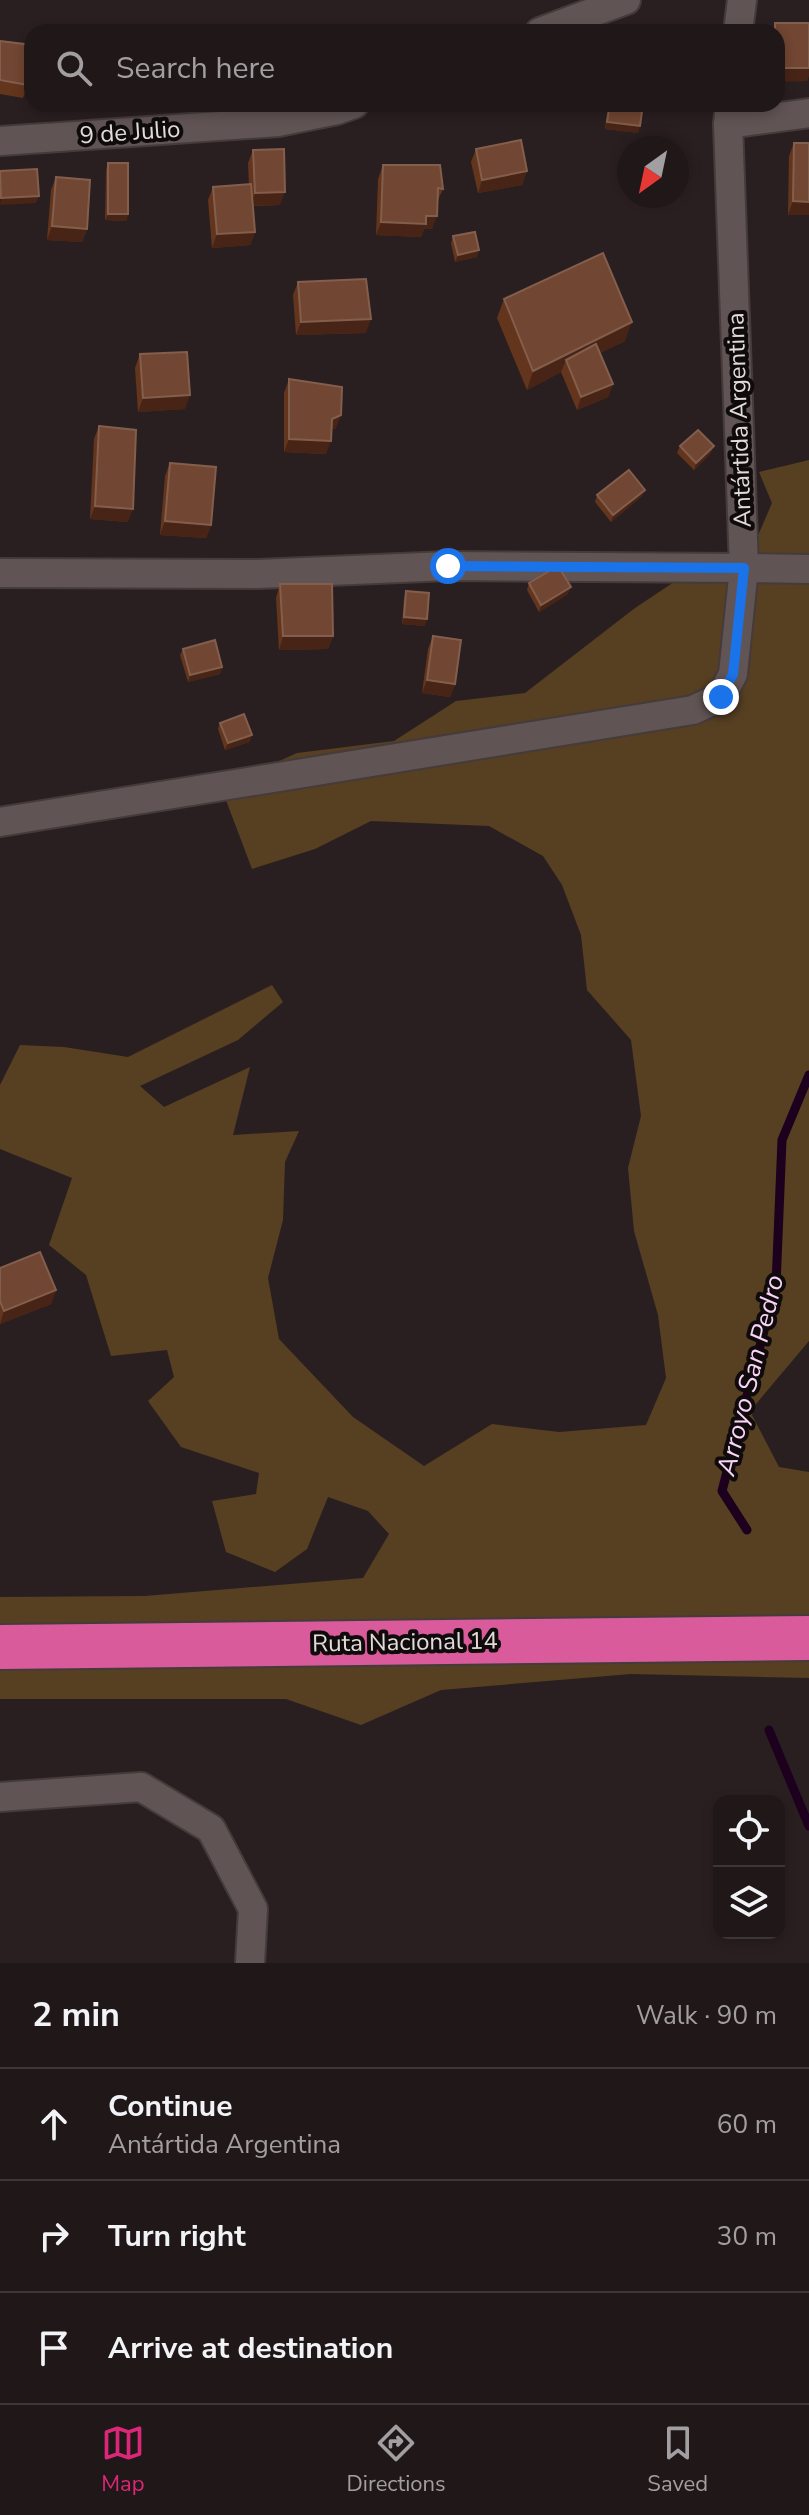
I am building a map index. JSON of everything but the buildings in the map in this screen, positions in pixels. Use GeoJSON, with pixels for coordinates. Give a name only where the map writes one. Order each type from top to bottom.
{"type":"FeatureCollection","features":[{"type":"Feature","properties":{"kind":"highway","name":"Ruta Nacional 14"},"geometry":{"type":"LineString","coordinates":[[0,1647],[809,1638]]}},
{"type":"Feature","properties":{"kind":"street"},"geometry":{"type":"LineString","coordinates":[[562,24],[626,0]]}},
{"type":"Feature","properties":{"kind":"street"},"geometry":{"type":"LineString","coordinates":[[739,24],[742,0]]}},
{"type":"Feature","properties":{"kind":"street","name":"9 de Julio"},"geometry":{"type":"LineString","coordinates":[[0,141],[278,122],[327,112]]}},
{"type":"Feature","properties":{"kind":"street"},"geometry":{"type":"LineString","coordinates":[[729,114],[809,113]]}},
{"type":"Feature","properties":{"kind":"street","name":"Antártida Argentina"},"geometry":{"type":"LineString","coordinates":[[0,822],[693,710],[721,697],[733,674],[744,568],[729,114]]}},
{"type":"Feature","properties":{"kind":"street"},"geometry":{"type":"LineString","coordinates":[[0,573],[258,574],[448,566],[809,569]]}},
{"type":"Feature","properties":{"kind":"street"},"geometry":{"type":"LineString","coordinates":[[0,1797],[141,1787],[211,1829],[253,1909],[250,1963]]}},
{"type":"Feature","properties":{"kind":"shaded area"},"geometry":{"type":"Polygon","coordinates":[[[809,460],[809,1341],[756,1404],[752,1415],[779,1467],[809,1472],[809,1678],[631,1674],[441,1690],[361,1725],[286,1699],[0,1699],[0,1597],[145,1596],[363,1578],[389,1534],[368,1511],[328,1497],[307,1549],[275,1572],[226,1552],[212,1501],[256,1494],[259,1473],[181,1447],[148,1401],[174,1377],[167,1350],[111,1356],[86,1275],[49,1245],[72,1178],[0,1149],[0,1085],[20,1045],[64,1047],[128,1057],[272,985],[283,1002],[238,1040],[140,1086],[164,1107],[250,1067],[233,1135],[299,1131],[285,1162],[283,1220],[268,1278],[279,1339],[353,1417],[424,1466],[492,1424],[559,1432],[646,1425],[666,1378],[658,1315],[634,1231],[628,1168],[641,1116],[631,1040],[587,990],[581,935],[562,885],[543,856],[489,826],[371,821],[315,849],[252,869],[221,787],[297,753],[394,741],[456,701],[525,693],[635,608],[683,576],[744,568],[772,503],[759,472],[809,460]]]}},
{"type":"Feature","properties":{"kind":"waterway","name":"Arroyo San Pedro"},"geometry":{"type":"LineString","coordinates":[[747,1530],[722,1491],[776,1285],[782,1140],[809,1075]]}},
{"type":"Feature","properties":{"kind":"waterway","name":"Arroyo San Pedro"},"geometry":{"type":"LineString","coordinates":[[769,1730],[809,1826]]}},
{"type":"Feature","properties":{"kind":"route"},"geometry":{"type":"LineString","coordinates":[[448,566],[744,568],[733,674],[721,697]]}}]}
